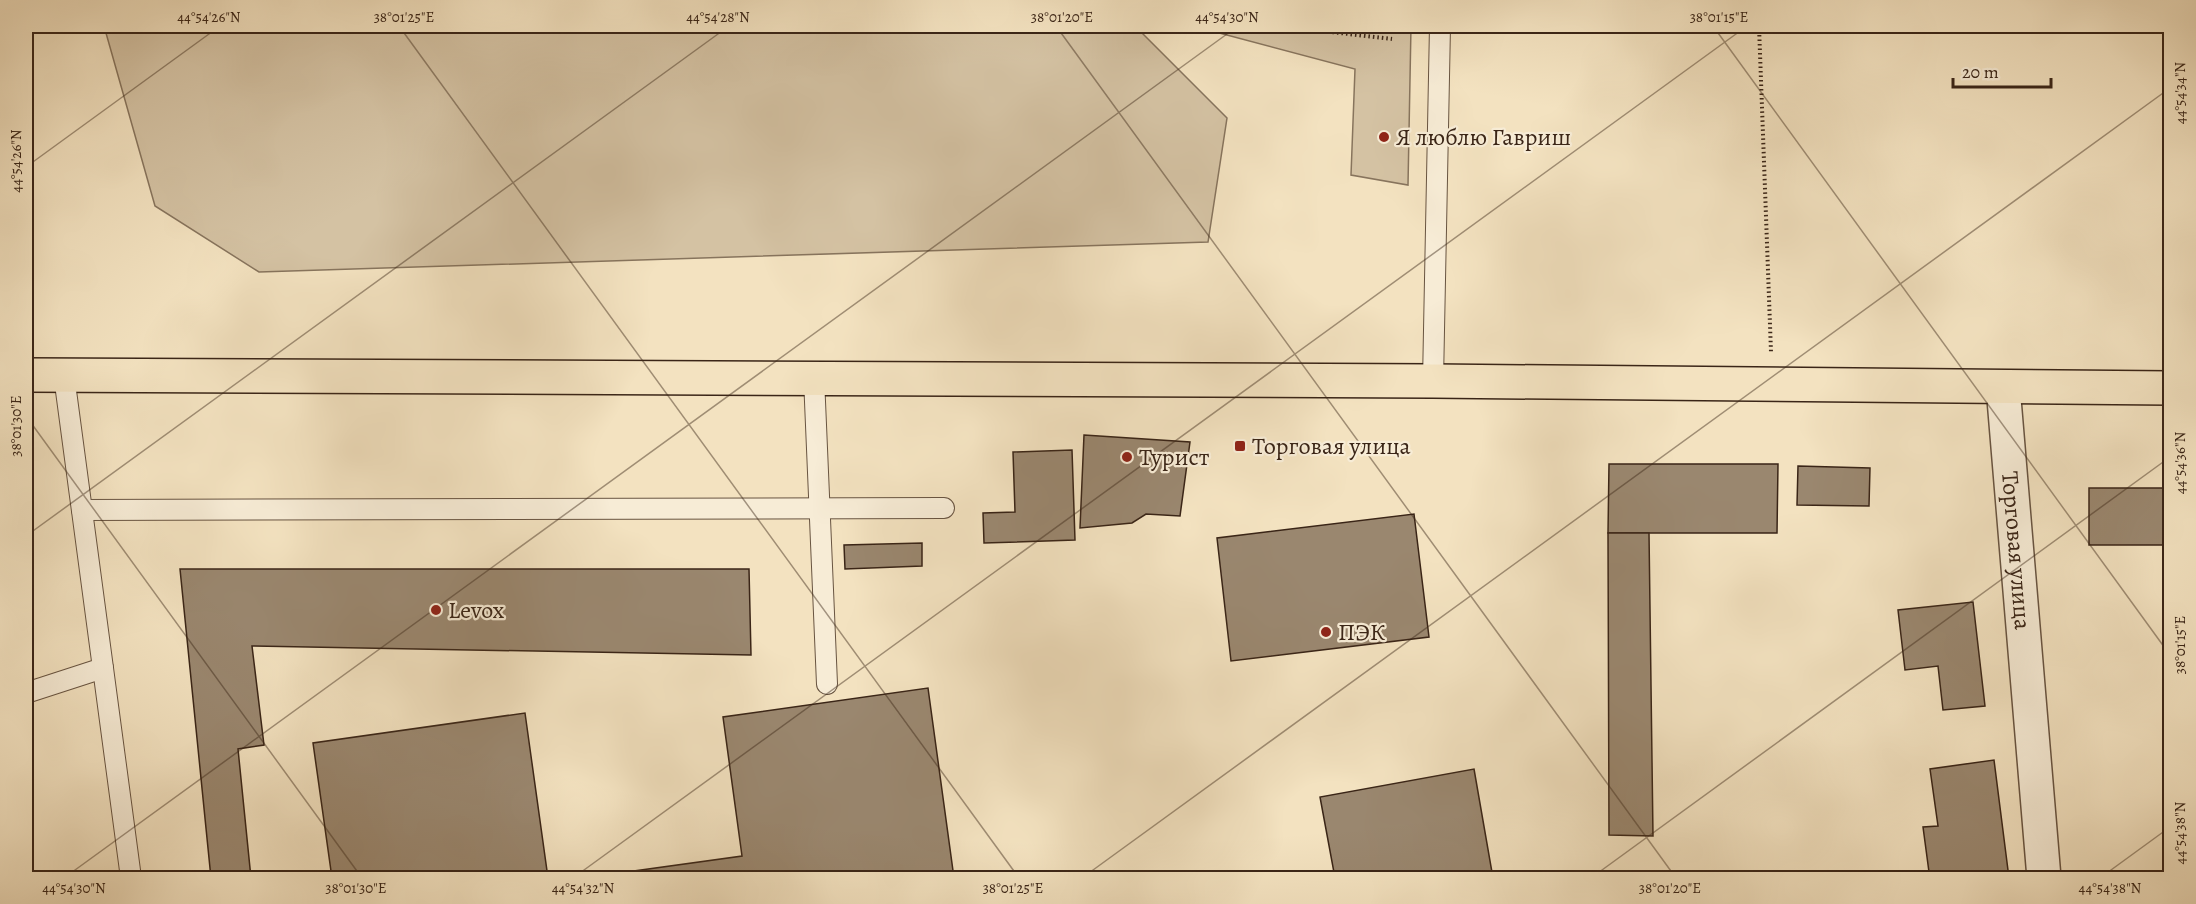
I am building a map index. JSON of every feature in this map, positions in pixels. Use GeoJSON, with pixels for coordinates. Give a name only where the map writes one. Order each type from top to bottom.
{"type":"FeatureCollection","features":[{"type":"Feature","properties":{"kind":"highway"},"geometry":{"type":"LineString","coordinates":[[26,375],[1433,381],[2170,388]]}},
{"type":"Feature","properties":{"kind":"street","name":"Торговая улица"},"geometry":{"type":"LineString","coordinates":[[2003,387],[2044,879]]}},
{"type":"Feature","properties":{"kind":"lane"},"geometry":{"type":"LineString","coordinates":[[1433,381],[1440,26]]}},
{"type":"Feature","properties":{"kind":"lane"},"geometry":{"type":"LineString","coordinates":[[64,376],[131,879]]}},
{"type":"Feature","properties":{"kind":"lane"},"geometry":{"type":"LineString","coordinates":[[814,378],[826,684]]}},
{"type":"Feature","properties":{"kind":"lane"},"geometry":{"type":"LineString","coordinates":[[82,510],[944,508]]}},
{"type":"Feature","properties":{"kind":"lane"},"geometry":{"type":"LineString","coordinates":[[26,693],[103,668]]}},
{"type":"Feature","properties":{"kind":"path"},"geometry":{"type":"LineString","coordinates":[[1278,26],[1392,39]]}},
{"type":"Feature","properties":{"kind":"path"},"geometry":{"type":"LineString","coordinates":[[1343,26],[1343,33]]}},
{"type":"Feature","properties":{"kind":"path"},"geometry":{"type":"LineString","coordinates":[[1759,26],[1772,385]]}},
{"type":"Feature","properties":{"kind":"shaded area"},"geometry":{"type":"Polygon","coordinates":[[[104,26],[1135,26],[1227,118],[1208,242],[259,272],[155,206],[104,26]]]}},
{"type":"Feature","properties":{"kind":"shaded area"},"geometry":{"type":"Polygon","coordinates":[[[1193,26],[1411,26],[1408,185],[1351,175],[1355,69],[1193,26]]]}},
{"type":"Feature","properties":{"kind":"building"},"geometry":{"type":"Polygon","coordinates":[[[1084,435],[1190,442],[1180,516],[1146,514],[1132,523],[1080,528],[1084,435]]]}},
{"type":"Feature","properties":{"kind":"building"},"geometry":{"type":"Polygon","coordinates":[[[1072,450],[1075,540],[984,543],[983,513],[1015,512],[1013,452],[1072,450]]]}},
{"type":"Feature","properties":{"kind":"building"},"geometry":{"type":"Polygon","coordinates":[[[1609,464],[1778,464],[1777,533],[1608,533],[1609,464]]]}},
{"type":"Feature","properties":{"kind":"building"},"geometry":{"type":"Polygon","coordinates":[[[1798,466],[1870,468],[1869,506],[1797,505],[1798,466]]]}},
{"type":"Feature","properties":{"kind":"building"},"geometry":{"type":"Polygon","coordinates":[[[2089,488],[2170,488],[2170,545],[2089,545],[2089,488]]]}},
{"type":"Feature","properties":{"kind":"building"},"geometry":{"type":"Polygon","coordinates":[[[1414,514],[1429,637],[1231,661],[1217,538],[1414,514]]]}},
{"type":"Feature","properties":{"kind":"building"},"geometry":{"type":"Polygon","coordinates":[[[1608,533],[1649,533],[1653,836],[1609,835],[1608,533]]]}},
{"type":"Feature","properties":{"kind":"building"},"geometry":{"type":"Polygon","coordinates":[[[922,543],[922,566],[845,569],[844,545],[922,543]]]}},
{"type":"Feature","properties":{"kind":"building"},"geometry":{"type":"Polygon","coordinates":[[[180,569],[749,569],[751,655],[252,646],[264,745],[238,749],[251,878],[211,878],[180,569]]]}},
{"type":"Feature","properties":{"kind":"building"},"geometry":{"type":"Polygon","coordinates":[[[1973,602],[1985,706],[1943,710],[1938,666],[1905,670],[1898,610],[1973,602]]]}},
{"type":"Feature","properties":{"kind":"building"},"geometry":{"type":"Polygon","coordinates":[[[928,688],[954,878],[583,878],[742,856],[723,717],[928,688]]]}},
{"type":"Feature","properties":{"kind":"building"},"geometry":{"type":"Polygon","coordinates":[[[525,713],[548,878],[332,878],[313,743],[525,713]]]}},
{"type":"Feature","properties":{"kind":"building"},"geometry":{"type":"Polygon","coordinates":[[[1994,760],[2009,878],[1903,878],[1903,876],[1929,872],[1923,827],[1938,826],[1930,769],[1994,760]]]}},
{"type":"Feature","properties":{"kind":"building"},"geometry":{"type":"Polygon","coordinates":[[[1474,769],[1493,878],[1335,878],[1320,797],[1474,769]]]}},
{"type":"Feature","properties":{"kind":"place","name":"Я люблю Гавриш"},"geometry":{"type":"Point","coordinates":[1384,137]}},
{"type":"Feature","properties":{"kind":"place","name":"Торговая улица"},"geometry":{"type":"Point","coordinates":[1240,446]}},
{"type":"Feature","properties":{"kind":"place","name":"Турист"},"geometry":{"type":"Point","coordinates":[1127,457]}},
{"type":"Feature","properties":{"kind":"place","name":"Levox"},"geometry":{"type":"Point","coordinates":[436,610]}},
{"type":"Feature","properties":{"kind":"place","name":"ПЭК"},"geometry":{"type":"Point","coordinates":[1326,632]}}]}
